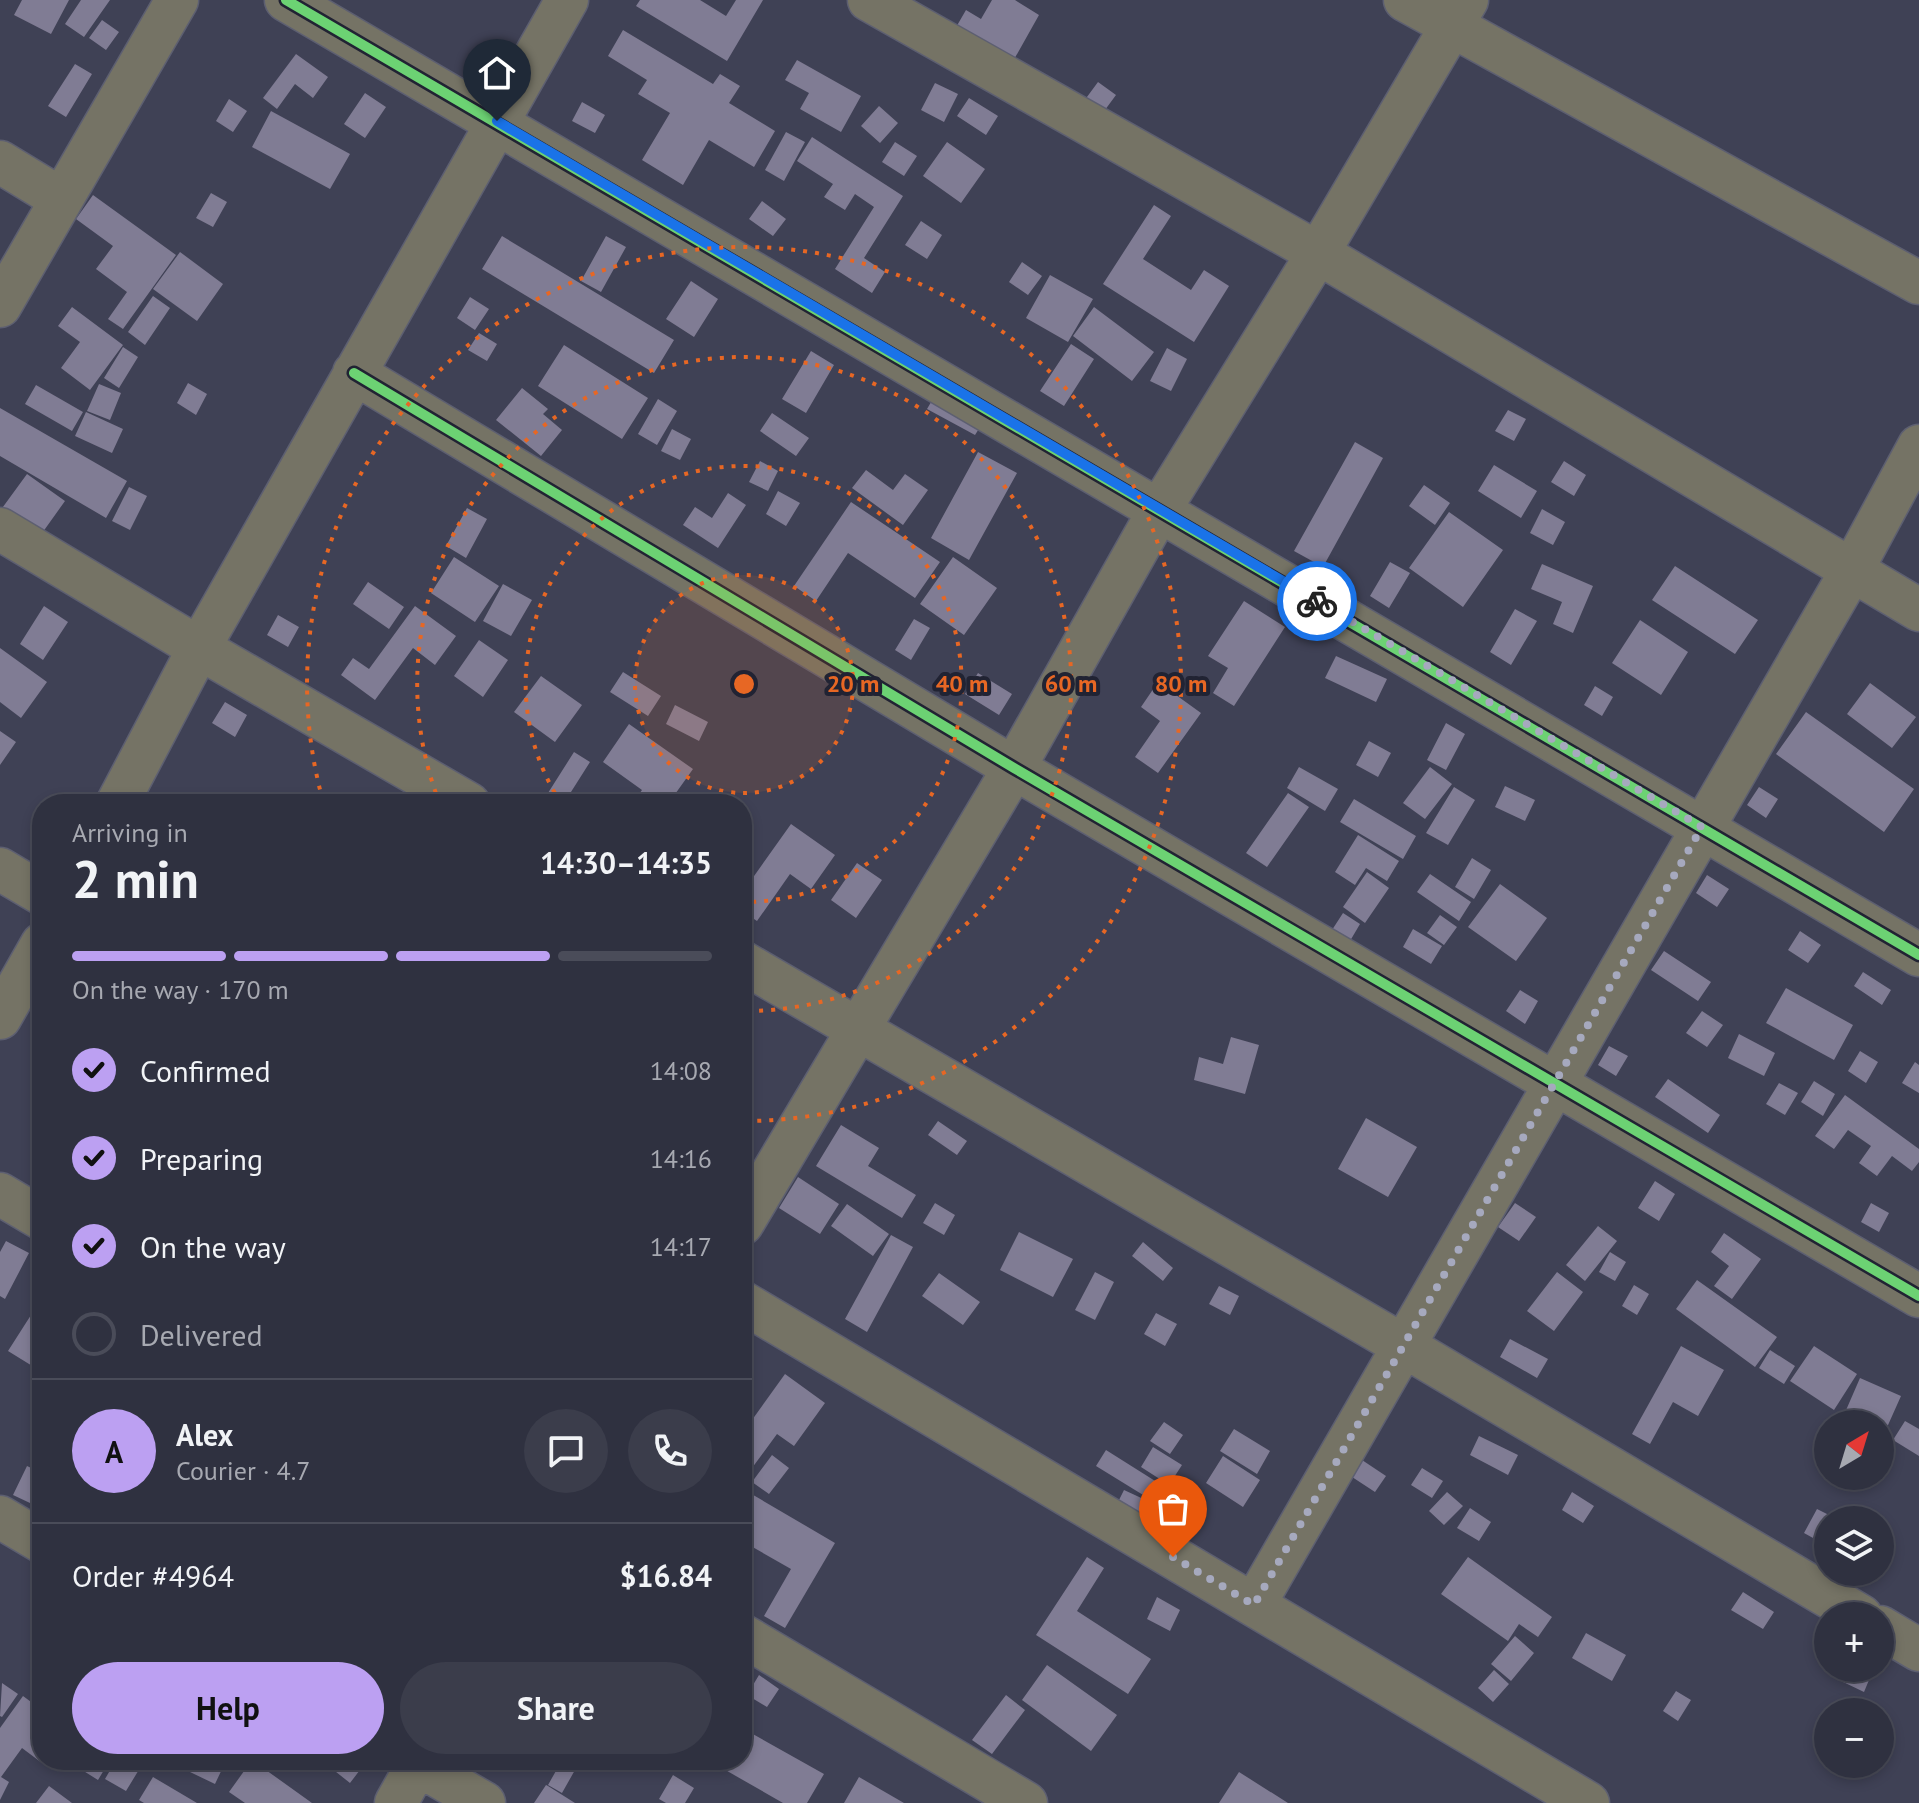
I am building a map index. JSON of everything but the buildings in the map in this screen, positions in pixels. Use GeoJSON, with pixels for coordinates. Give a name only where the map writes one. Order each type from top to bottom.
{"type":"FeatureCollection","features":[{"type":"Feature","properties":{"kind":"street"},"geometry":{"type":"LineString","coordinates":[[0,306],[177,0]]}},
{"type":"Feature","properties":{"kind":"street"},"geometry":{"type":"LineString","coordinates":[[286,0],[1919,955]]}},
{"type":"Feature","properties":{"kind":"street"},"geometry":{"type":"LineString","coordinates":[[122,794],[199,648],[567,0]]}},
{"type":"Feature","properties":{"kind":"street"},"geometry":{"type":"LineString","coordinates":[[869,0],[1318,253],[1919,610]]}},
{"type":"Feature","properties":{"kind":"street"},"geometry":{"type":"LineString","coordinates":[[1405,0],[1459,14],[1919,283]]}},
{"type":"Feature","properties":{"kind":"street"},"geometry":{"type":"LineString","coordinates":[[752,1207],[1014,768],[1160,509],[1318,253],[1459,14]]}},
{"type":"Feature","properties":{"kind":"street"},"geometry":{"type":"LineString","coordinates":[[0,162],[61,199]]}},
{"type":"Feature","properties":{"kind":"street"},"geometry":{"type":"LineString","coordinates":[[354,373],[1014,768],[1557,1082],[1919,1296]]}},
{"type":"Feature","properties":{"kind":"street"},"geometry":{"type":"LineString","coordinates":[[1254,1605],[1852,570],[1919,446]]}},
{"type":"Feature","properties":{"kind":"street"},"geometry":{"type":"LineString","coordinates":[[0,529],[452,794]]}},
{"type":"Feature","properties":{"kind":"street"},"geometry":{"type":"LineString","coordinates":[[0,869],[32,888]]}},
{"type":"Feature","properties":{"kind":"street"},"geometry":{"type":"LineString","coordinates":[[0,1018],[32,962]]}},
{"type":"Feature","properties":{"kind":"street"},"geometry":{"type":"LineString","coordinates":[[752,968],[1404,1346],[1837,1602]]}},
{"type":"Feature","properties":{"kind":"street"},"geometry":{"type":"LineString","coordinates":[[0,1194],[32,1213]]}},
{"type":"Feature","properties":{"kind":"street"},"geometry":{"type":"LineString","coordinates":[[752,1308],[1588,1803]]}},
{"type":"Feature","properties":{"kind":"street"},"geometry":{"type":"LineString","coordinates":[[0,1517],[32,1536]]}},
{"type":"Feature","properties":{"kind":"street"},"geometry":{"type":"LineString","coordinates":[[1894,1635],[1919,1650]]}},
{"type":"Feature","properties":{"kind":"street"},"geometry":{"type":"LineString","coordinates":[[752,1641],[1026,1803]]}},
{"type":"Feature","properties":{"kind":"street"},"geometry":{"type":"LineString","coordinates":[[396,1803],[412,1770]]}},
{"type":"Feature","properties":{"kind":"street"},"geometry":{"type":"LineString","coordinates":[[431,1770],[484,1803]]}},
{"type":"Feature","properties":{"kind":"cycle path"},"geometry":{"type":"LineString","coordinates":[[286,0],[1919,955]]}},
{"type":"Feature","properties":{"kind":"cycle path"},"geometry":{"type":"LineString","coordinates":[[354,373],[1014,768],[1919,1296]]}},
{"type":"Feature","properties":{"kind":"way so far"},"geometry":{"type":"LineString","coordinates":[[1173,1557],[1254,1605],[1702,827],[1317,601]]}},
{"type":"Feature","properties":{"kind":"route"},"geometry":{"type":"LineString","coordinates":[[497,121],[1317,601]]}}]}
